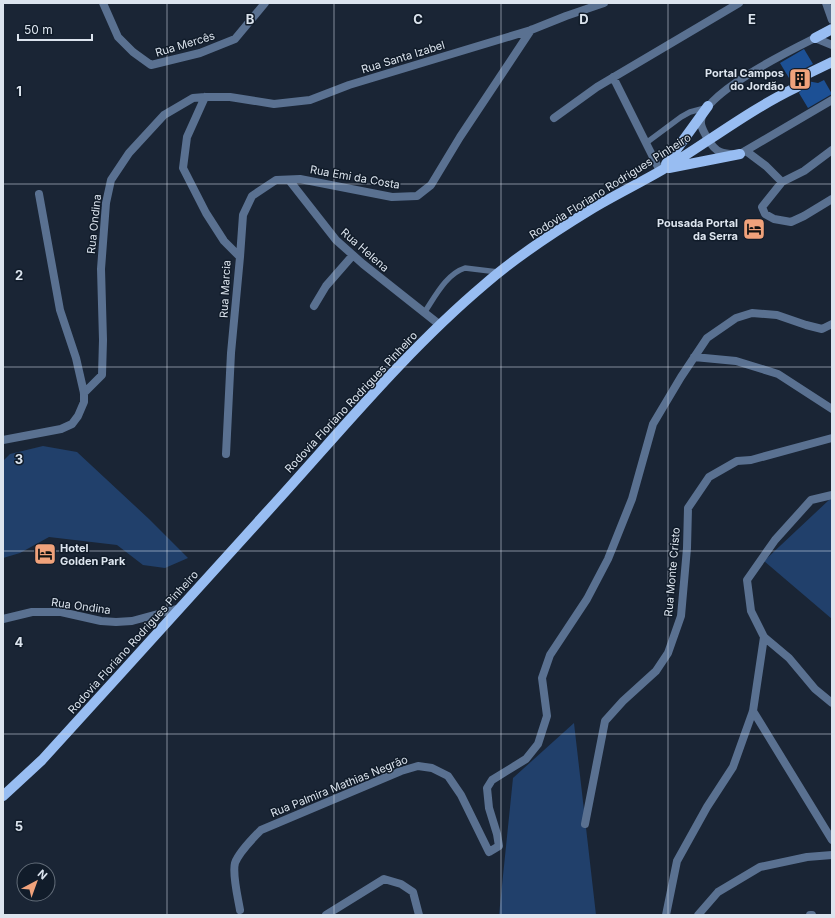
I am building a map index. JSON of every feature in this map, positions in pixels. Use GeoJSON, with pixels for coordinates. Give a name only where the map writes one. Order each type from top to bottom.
{"type":"FeatureCollection","features":[{"type":"Feature","properties":{"kind":"main road"},"geometry":{"type":"LineString","coordinates":[[815,38],[832,29]]}},
{"type":"Feature","properties":{"kind":"main road"},"geometry":{"type":"LineString","coordinates":[[805,79],[830,63]]}},
{"type":"Feature","properties":{"kind":"main road","name":"Rodovia Floriano Rodrigues Pinheiro"},"geometry":{"type":"LineString","coordinates":[[3,796],[42,760],[381,384],[440,325],[486,283],[526,253],[590,210],[662,170],[795,84]]}},
{"type":"Feature","properties":{"kind":"main road"},"geometry":{"type":"LineString","coordinates":[[662,170],[707,107]]}},
{"type":"Feature","properties":{"kind":"main road"},"geometry":{"type":"LineString","coordinates":[[662,170],[743,152]]}},
{"type":"Feature","properties":{"kind":"street","name":"Rua Mercês"},"geometry":{"type":"LineString","coordinates":[[104,3],[118,37],[133,52],[151,65],[200,53],[235,39],[265,3]]}},
{"type":"Feature","properties":{"kind":"street","name":"Rua Santa Izabel"},"geometry":{"type":"LineString","coordinates":[[205,97],[230,97],[274,104],[310,100],[349,85],[530,30],[604,3]]}},
{"type":"Feature","properties":{"kind":"street"},"geometry":{"type":"LineString","coordinates":[[554,118],[613,78],[739,3]]}},
{"type":"Feature","properties":{"kind":"street"},"geometry":{"type":"LineString","coordinates":[[826,3],[832,20]]}},
{"type":"Feature","properties":{"kind":"street","name":"Rua Emi da Costa"},"geometry":{"type":"LineString","coordinates":[[240,257],[243,215],[252,196],[276,180],[300,179],[392,197],[417,196],[431,185],[530,30]]}},
{"type":"Feature","properties":{"kind":"street"},"geometry":{"type":"LineString","coordinates":[[832,44],[815,38],[768,63],[733,84],[707,107],[702,114],[700,122],[712,146],[720,153],[728,155],[743,152],[832,100]]}},
{"type":"Feature","properties":{"kind":"street"},"geometry":{"type":"LineString","coordinates":[[613,78],[646,143],[662,170]]}},
{"type":"Feature","properties":{"kind":"street","name":"Rua Marcia"},"geometry":{"type":"LineString","coordinates":[[205,97],[187,137],[183,168],[206,213],[224,241],[240,257],[231,353],[226,454]]}},
{"type":"Feature","properties":{"kind":"street","name":"Rua Ondina"},"geometry":{"type":"LineString","coordinates":[[84,393],[102,375],[103,340],[101,269],[106,203],[111,180],[129,153],[164,115],[193,98],[205,97]]}},
{"type":"Feature","properties":{"kind":"street"},"geometry":{"type":"LineString","coordinates":[[832,150],[804,171],[782,182],[762,207],[765,214],[774,219],[791,222],[832,199]]}},
{"type":"Feature","properties":{"kind":"street"},"geometry":{"type":"LineString","coordinates":[[743,152],[766,166],[782,182]]}},
{"type":"Feature","properties":{"kind":"street","name":"Rua Helena"},"geometry":{"type":"LineString","coordinates":[[289,180],[336,240],[440,325]]}},
{"type":"Feature","properties":{"kind":"street"},"geometry":{"type":"LineString","coordinates":[[3,440],[61,429],[72,424],[78,416],[84,402],[84,393],[76,358],[60,310],[39,194]]}},
{"type":"Feature","properties":{"kind":"street"},"geometry":{"type":"LineString","coordinates":[[314,306],[326,286],[353,255]]}},
{"type":"Feature","properties":{"kind":"street","name":"Rua Palmira Mathias Negrão"},"geometry":{"type":"LineString","coordinates":[[240,910],[235,882],[235,863],[249,842],[261,830],[401,771],[418,766],[432,768],[448,776],[461,795],[489,852],[499,846],[489,808],[487,788],[492,780],[526,759],[538,744],[546,716],[542,678],[550,655],[587,599],[608,559],[632,499],[653,424],[694,357],[707,338],[736,318],[752,313],[777,315],[822,329],[832,324]]}},
{"type":"Feature","properties":{"kind":"street"},"geometry":{"type":"LineString","coordinates":[[694,357],[736,361],[778,374],[832,409]]}},
{"type":"Feature","properties":{"kind":"street","name":"Rua Monte Cristo"},"geometry":{"type":"LineString","coordinates":[[585,824],[605,721],[623,700],[656,671],[668,653],[681,616],[687,548],[688,508],[709,477],[737,461],[751,460],[832,438]]}},
{"type":"Feature","properties":{"kind":"street"},"geometry":{"type":"LineString","coordinates":[[832,495],[811,500],[775,540],[747,580],[751,611],[764,637],[789,658],[815,689],[832,703]]}},
{"type":"Feature","properties":{"kind":"street","name":"Rua Ondina"},"geometry":{"type":"LineString","coordinates":[[3,619],[32,612],[61,612],[101,621],[116,622],[132,621],[180,608]]}},
{"type":"Feature","properties":{"kind":"street"},"geometry":{"type":"LineString","coordinates":[[666,915],[677,861],[707,807],[733,767],[753,711],[764,637]]}},
{"type":"Feature","properties":{"kind":"street"},"geometry":{"type":"LineString","coordinates":[[753,711],[832,840]]}},
{"type":"Feature","properties":{"kind":"street"},"geometry":{"type":"LineString","coordinates":[[698,915],[718,892],[760,867],[807,857],[832,855]]}},
{"type":"Feature","properties":{"kind":"street"},"geometry":{"type":"LineString","coordinates":[[326,915],[384,879],[401,884],[413,892],[420,915]]}},
{"type":"Feature","properties":{"kind":"lane"},"geometry":{"type":"LineString","coordinates":[[646,143],[681,117],[690,112],[707,107]]}},
{"type":"Feature","properties":{"kind":"lane"},"geometry":{"type":"LineString","coordinates":[[424,313],[445,282],[460,269],[465,268],[500,272]]}},
{"type":"Feature","properties":{"kind":"shaded area"},"geometry":{"type":"Polygon","coordinates":[[[43,446],[77,452],[149,519],[188,558],[165,568],[143,565],[117,545],[49,537],[20,553],[3,558],[3,461],[10,454],[43,446]]]}},
{"type":"Feature","properties":{"kind":"shaded area"},"geometry":{"type":"Polygon","coordinates":[[[830,499],[832,500],[832,619],[764,561],[830,499]]]}},
{"type":"Feature","properties":{"kind":"shaded area"},"geometry":{"type":"Polygon","coordinates":[[[574,723],[596,915],[499,915],[513,778],[574,723]]]}},
{"type":"Feature","properties":{"kind":"building"},"geometry":{"type":"Polygon","coordinates":[[[804,49],[813,64],[798,72],[797,76],[799,81],[794,81],[791,77],[789,78],[780,63],[804,49]]]}},
{"type":"Feature","properties":{"kind":"building"},"geometry":{"type":"Polygon","coordinates":[[[824,80],[832,94],[808,108],[799,93],[803,88],[801,82],[807,81],[818,83],[824,80]]]}},
{"type":"Feature","properties":{"kind":"tunnel"},"geometry":{"type":"LineString","coordinates":[[797,87],[806,81]]}},
{"type":"Feature","properties":{"kind":"place","name":"Portal Campos do Jordão"},"geometry":{"type":"Point","coordinates":[800,79]}},
{"type":"Feature","properties":{"kind":"place","name":"Pousada Portal da Serra"},"geometry":{"type":"Point","coordinates":[754,229]}},
{"type":"Feature","properties":{"kind":"place","name":"Hotel Golden Park"},"geometry":{"type":"Point","coordinates":[45,554]}}]}
